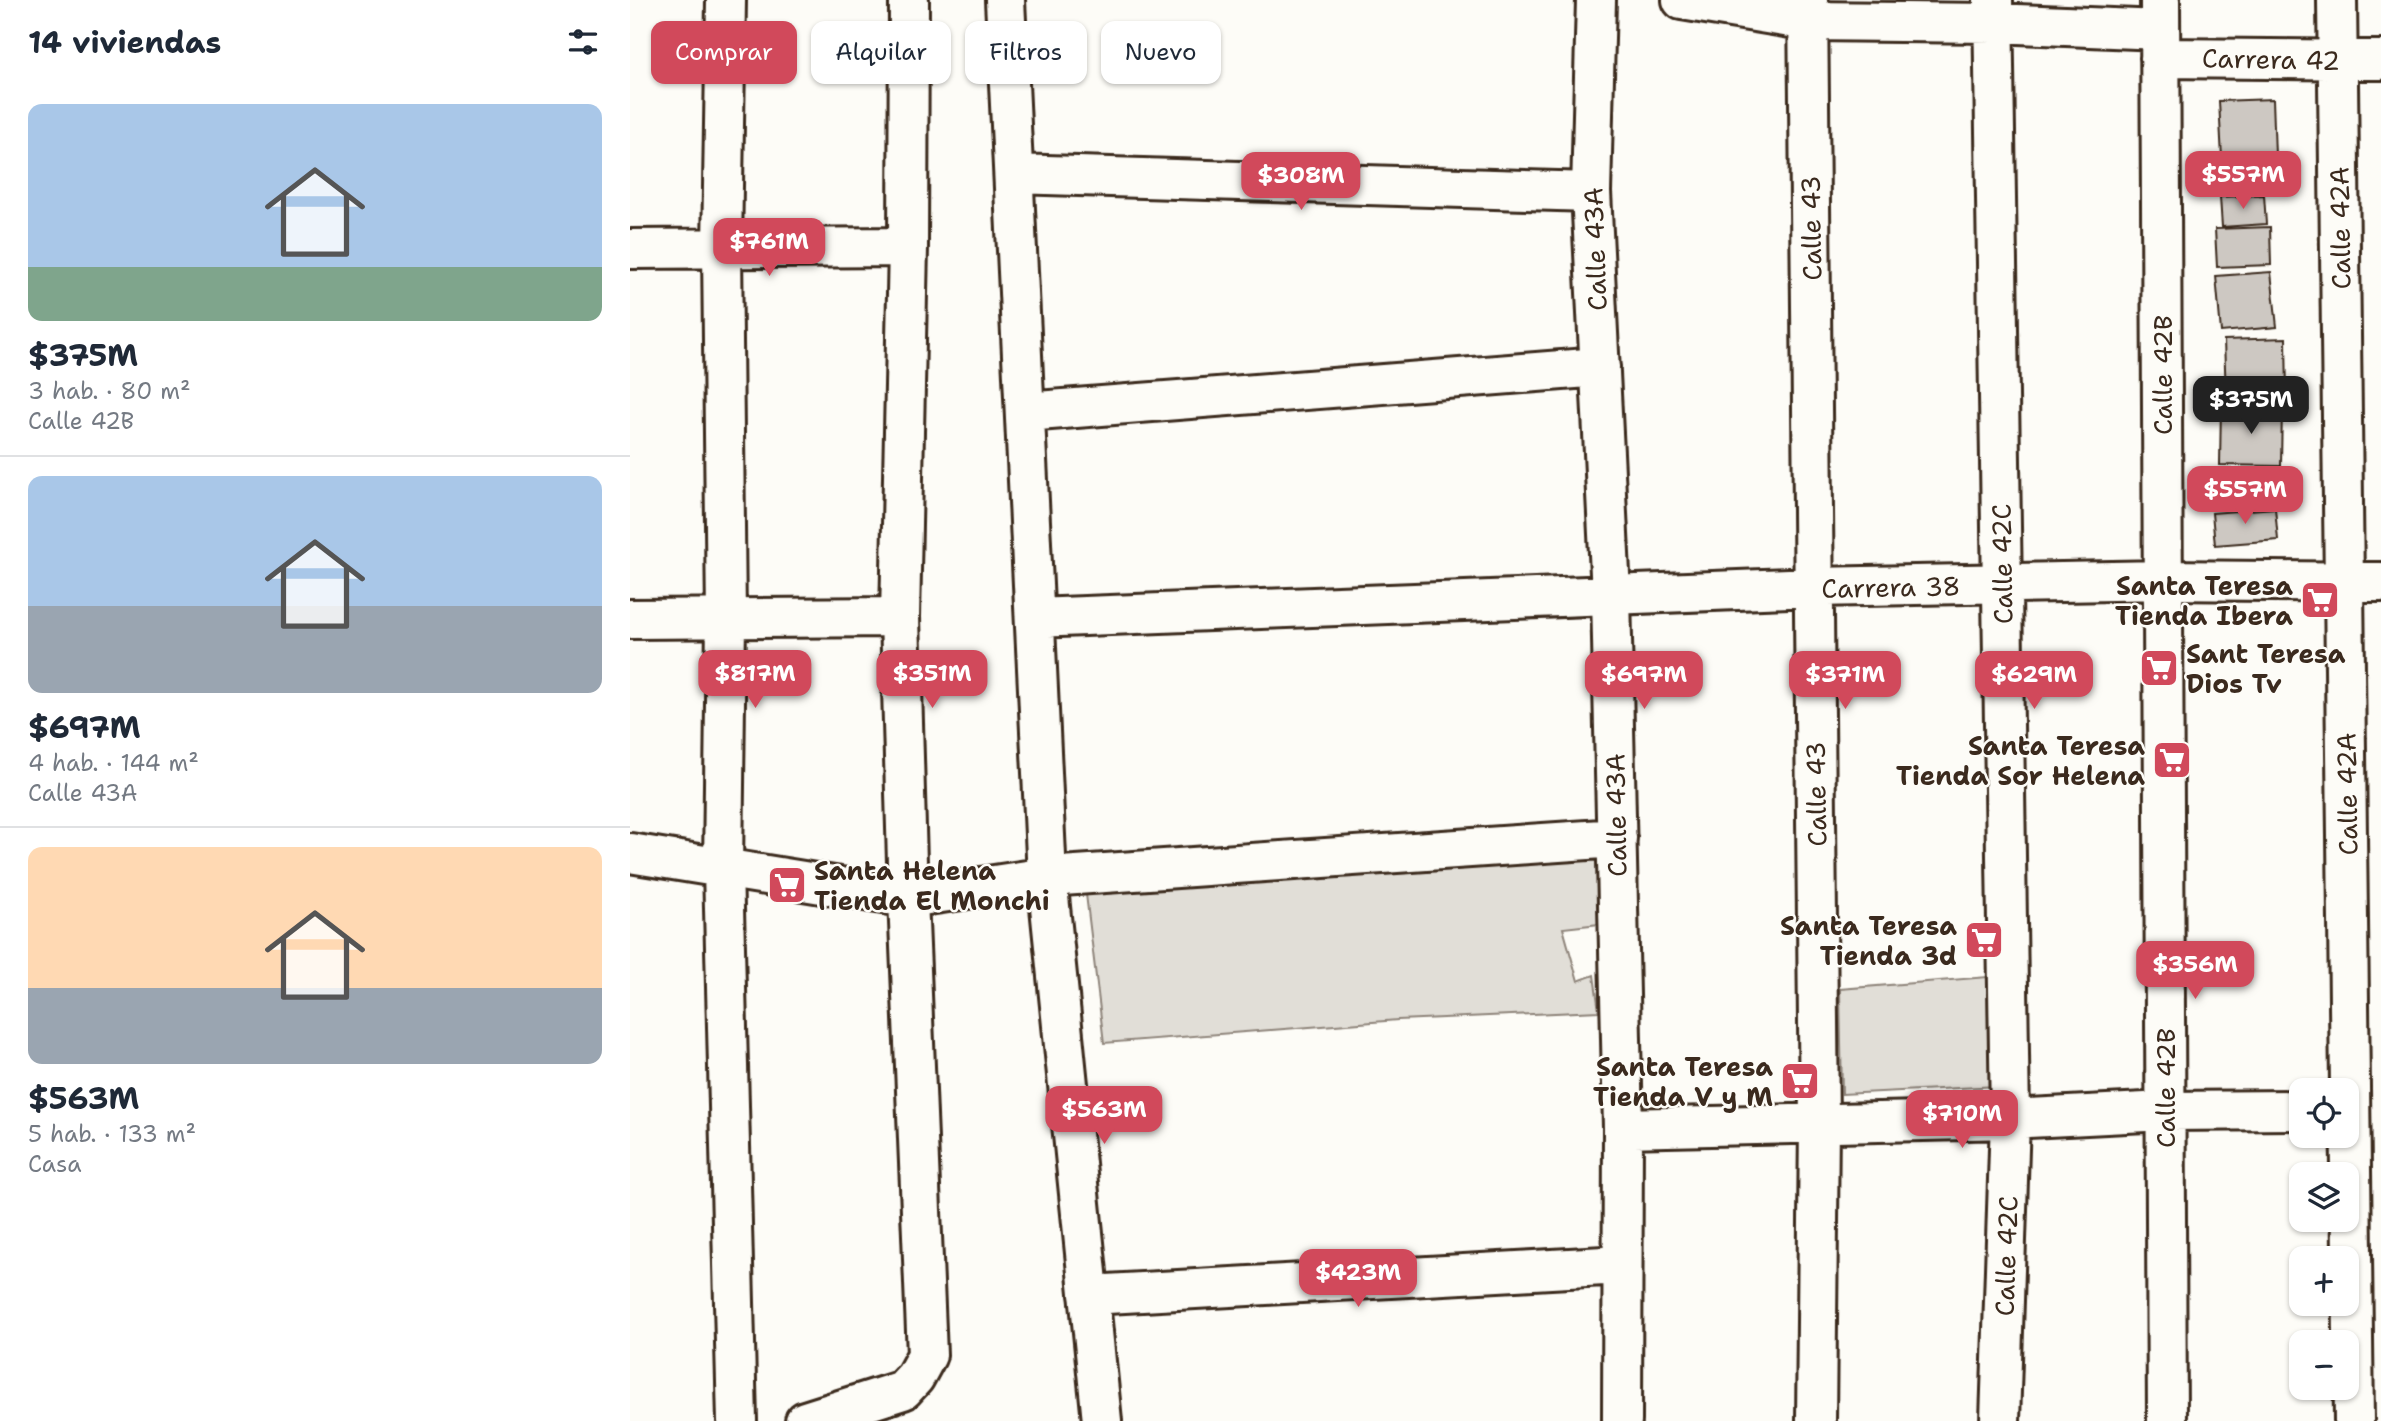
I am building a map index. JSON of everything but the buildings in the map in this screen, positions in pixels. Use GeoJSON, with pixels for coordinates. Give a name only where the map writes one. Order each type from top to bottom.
{"type":"FeatureCollection","features":[{"type":"Feature","properties":{"kind":"street"},"geometry":{"type":"LineString","coordinates":[[726,0],[722,248],[726,618],[723,869],[737,1421]]}},
{"type":"Feature","properties":{"kind":"street"},"geometry":{"type":"LineString","coordinates":[[805,1421],[904,1390],[915,1377],[927,1354],[908,898],[900,617],[908,247],[909,0]]}},
{"type":"Feature","properties":{"kind":"street"},"geometry":{"type":"LineString","coordinates":[[1005,0],[1047,877],[1102,1421]]}},
{"type":"Feature","properties":{"kind":"street","name":"Calle 43A"},"geometry":{"type":"LineString","coordinates":[[1595,0],[1591,192],[1611,594],[1622,1128],[1622,1421]]}},
{"type":"Feature","properties":{"kind":"street","name":"Carrera 42"},"geometry":{"type":"LineString","coordinates":[[1682,0],[1809,11],[1993,12],[2160,29],[2338,61],[2381,60]]}},
{"type":"Feature","properties":{"kind":"street","name":"Calle 42A"},"geometry":{"type":"LineString","coordinates":[[2337,0],[2363,582],[2359,1109]]}},
{"type":"Feature","properties":{"kind":"street","name":"Calle 43"},"geometry":{"type":"LineString","coordinates":[[1809,11],[1819,1124],[1816,1421]]}},
{"type":"Feature","properties":{"kind":"street","name":"Calle 42C"},"geometry":{"type":"LineString","coordinates":[[1993,12],[2010,1119],[2000,1421]]}},
{"type":"Feature","properties":{"kind":"street","name":"Calle 42B"},"geometry":{"type":"LineString","coordinates":[[2160,29],[2167,1421]]}},
{"type":"Feature","properties":{"kind":"street"},"geometry":{"type":"LineString","coordinates":[[1014,173],[1591,192]]}},
{"type":"Feature","properties":{"kind":"street"},"geometry":{"type":"LineString","coordinates":[[630,249],[908,247]]}},
{"type":"Feature","properties":{"kind":"street"},"geometry":{"type":"LineString","coordinates":[[1025,412],[1600,367]]}},
{"type":"Feature","properties":{"kind":"street","name":"Carrera 38"},"geometry":{"type":"LineString","coordinates":[[1035,618],[1814,587],[2163,580],[2363,582]]}},
{"type":"Feature","properties":{"kind":"street"},"geometry":{"type":"LineString","coordinates":[[630,619],[900,617]]}},
{"type":"Feature","properties":{"kind":"street"},"geometry":{"type":"LineString","coordinates":[[630,853],[908,898],[1047,877],[1616,838]]}},
{"type":"Feature","properties":{"kind":"street"},"geometry":{"type":"LineString","coordinates":[[1622,1128],[2010,1119],[2165,1111],[2289,1110]]}},
{"type":"Feature","properties":{"kind":"street","name":"Calle 42A"},"geometry":{"type":"LineString","coordinates":[[2354,1421],[2358,1148]]}},
{"type":"Feature","properties":{"kind":"street"},"geometry":{"type":"LineString","coordinates":[[1090,1295],[1622,1265]]}},
{"type":"Feature","properties":{"kind":"shaded area"},"geometry":{"type":"Polygon","coordinates":[[[1606,848],[1599,924],[1563,928],[1578,981],[1594,975],[1599,1011],[1398,1020],[1104,1043],[1085,886],[1606,848]]]}},
{"type":"Feature","properties":{"kind":"shaded area"},"geometry":{"type":"Polygon","coordinates":[[[2000,976],[1998,1086],[1842,1094],[1840,989],[2000,976]]]}},
{"type":"Feature","properties":{"kind":"place","name":"Santa Teresa Tienda Ibera"},"geometry":{"type":"Point","coordinates":[2320,600]}},
{"type":"Feature","properties":{"kind":"place","name":"Sant Teresa Dios Tv"},"geometry":{"type":"Point","coordinates":[2159,668]}},
{"type":"Feature","properties":{"kind":"place","name":"Santa Teresa Tienda Sor Helena"},"geometry":{"type":"Point","coordinates":[2172,760]}},
{"type":"Feature","properties":{"kind":"place","name":"Santa Helena Tienda El Monchi"},"geometry":{"type":"Point","coordinates":[787,885]}},
{"type":"Feature","properties":{"kind":"place","name":"Santa Teresa Tienda 3d"},"geometry":{"type":"Point","coordinates":[1984,940]}},
{"type":"Feature","properties":{"kind":"place","name":"Santa Teresa Tienda V y M"},"geometry":{"type":"Point","coordinates":[1800,1081]}}]}
